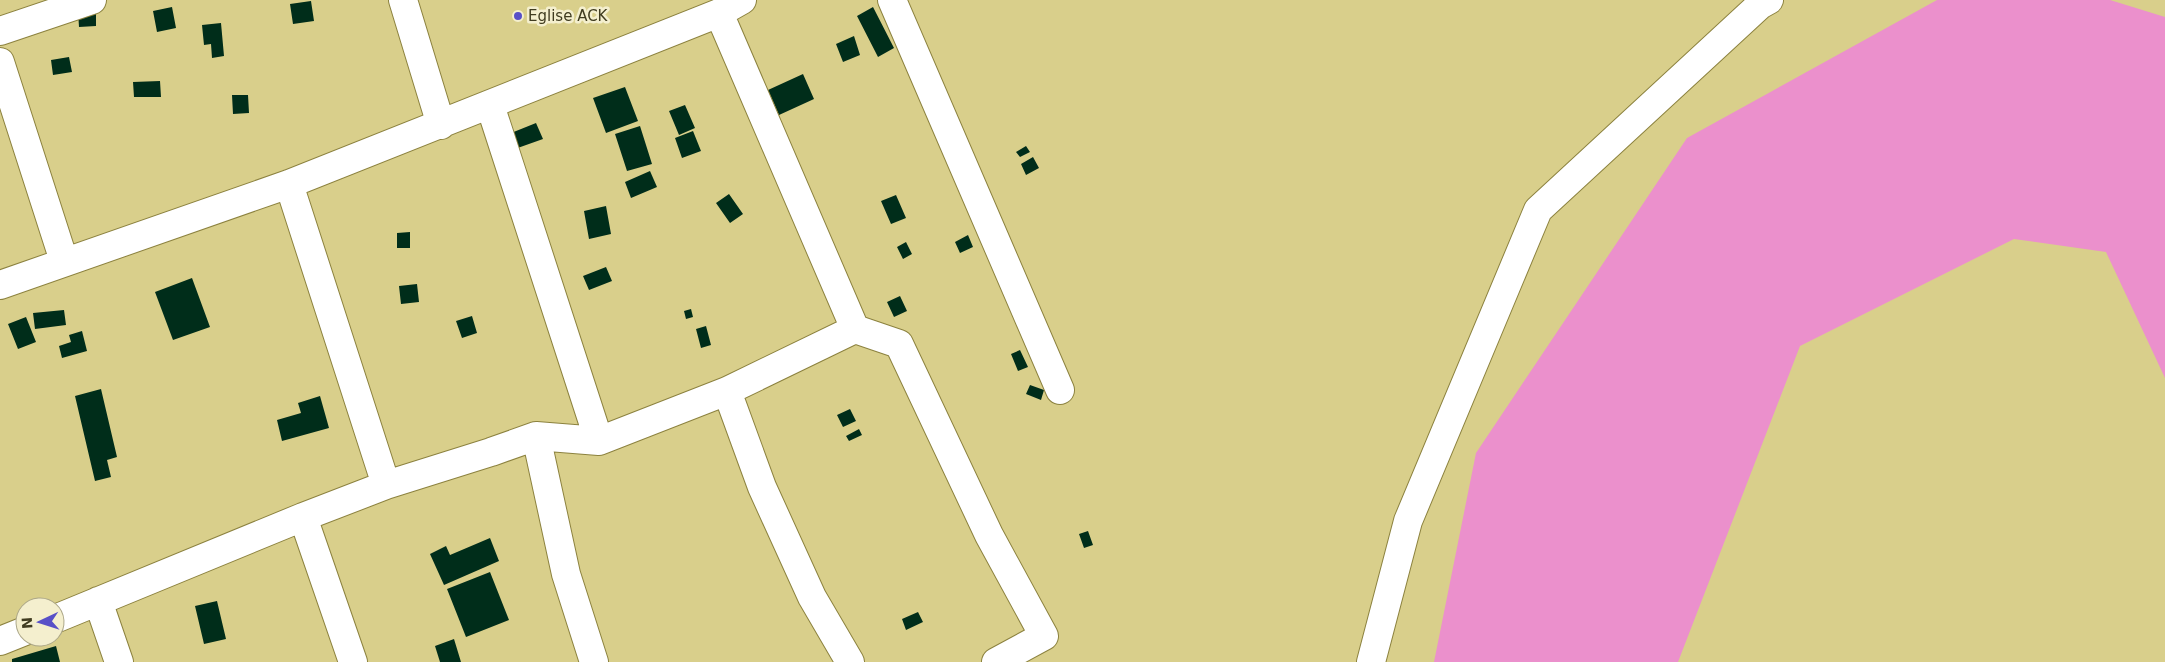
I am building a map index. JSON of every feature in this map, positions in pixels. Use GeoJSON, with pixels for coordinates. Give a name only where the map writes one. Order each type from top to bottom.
{"type":"FeatureCollection","features":[{"type":"Feature","properties":{"kind":"street"},"geometry":{"type":"LineString","coordinates":[[0,31],[92,0]]}},
{"type":"Feature","properties":{"kind":"street"},"geometry":{"type":"LineString","coordinates":[[403,0],[441,125]]}},
{"type":"Feature","properties":{"kind":"street"},"geometry":{"type":"LineString","coordinates":[[892,0],[1060,390]]}},
{"type":"Feature","properties":{"kind":"street"},"geometry":{"type":"LineString","coordinates":[[1371,662],[1408,521],[1538,210],[1760,5],[1770,0]]}},
{"type":"Feature","properties":{"kind":"street"},"geometry":{"type":"LineString","coordinates":[[0,285],[64,261],[289,184],[490,106],[731,7],[855,329]]}},
{"type":"Feature","properties":{"kind":"street"},"geometry":{"type":"LineString","coordinates":[[0,62],[64,261]]}},
{"type":"Feature","properties":{"kind":"street"},"geometry":{"type":"LineString","coordinates":[[490,106],[599,441]]}},
{"type":"Feature","properties":{"kind":"street"},"geometry":{"type":"LineString","coordinates":[[289,184],[386,485]]}},
{"type":"Feature","properties":{"kind":"street"},"geometry":{"type":"LineString","coordinates":[[65,615],[386,485],[536,436],[599,441],[727,391],[855,329],[899,344],[989,535],[1044,636],[996,662]]}},
{"type":"Feature","properties":{"kind":"street"},"geometry":{"type":"LineString","coordinates":[[727,391],[762,487],[812,597],[850,662]]}},
{"type":"Feature","properties":{"kind":"street"},"geometry":{"type":"LineString","coordinates":[[536,436],[566,574],[594,662]]}},
{"type":"Feature","properties":{"kind":"street"},"geometry":{"type":"LineString","coordinates":[[303,517],[353,662]]}},
{"type":"Feature","properties":{"kind":"street"},"geometry":{"type":"LineString","coordinates":[[98,601],[120,662]]}},
{"type":"Feature","properties":{"kind":"street"},"geometry":{"type":"LineString","coordinates":[[0,641],[15,635]]}},
{"type":"Feature","properties":{"kind":"shaded area"},"geometry":{"type":"Polygon","coordinates":[[[1937,0],[2110,0],[2165,17],[2165,378],[2106,252],[2014,239],[1800,346],[1678,662],[1434,662],[1476,453],[1687,138],[1937,0]]]}},
{"type":"Feature","properties":{"kind":"building"},"geometry":{"type":"Polygon","coordinates":[[[311,1],[314,21],[293,24],[290,4],[311,1]]]}},
{"type":"Feature","properties":{"kind":"building"},"geometry":{"type":"Polygon","coordinates":[[[172,7],[176,28],[157,32],[153,11],[172,7]]]}},
{"type":"Feature","properties":{"kind":"building"},"geometry":{"type":"Polygon","coordinates":[[[873,7],[894,48],[878,57],[857,16],[873,7]]]}},
{"type":"Feature","properties":{"kind":"building"},"geometry":{"type":"Polygon","coordinates":[[[96,10],[96,26],[79,27],[78,11],[96,10]]]}},
{"type":"Feature","properties":{"kind":"building"},"geometry":{"type":"Polygon","coordinates":[[[221,23],[224,56],[212,58],[211,44],[204,45],[202,25],[221,23]]]}},
{"type":"Feature","properties":{"kind":"building"},"geometry":{"type":"Polygon","coordinates":[[[854,36],[860,55],[843,62],[836,44],[854,36]]]}},
{"type":"Feature","properties":{"kind":"building"},"geometry":{"type":"Polygon","coordinates":[[[69,57],[72,72],[53,75],[51,60],[69,57]]]}},
{"type":"Feature","properties":{"kind":"building"},"geometry":{"type":"Polygon","coordinates":[[[803,74],[814,99],[779,115],[768,90],[803,74]]]}},
{"type":"Feature","properties":{"kind":"building"},"geometry":{"type":"Polygon","coordinates":[[[160,81],[161,97],[134,97],[133,82],[160,81]]]}},
{"type":"Feature","properties":{"kind":"building"},"geometry":{"type":"Polygon","coordinates":[[[625,87],[638,121],[606,133],[593,98],[625,87]]]}},
{"type":"Feature","properties":{"kind":"building"},"geometry":{"type":"Polygon","coordinates":[[[232,95],[248,95],[249,113],[233,114],[232,95]]]}},
{"type":"Feature","properties":{"kind":"building"},"geometry":{"type":"Polygon","coordinates":[[[685,105],[695,128],[679,135],[669,111],[685,105]]]}},
{"type":"Feature","properties":{"kind":"building"},"geometry":{"type":"Polygon","coordinates":[[[536,123],[543,139],[512,150],[506,135],[536,123]]]}},
{"type":"Feature","properties":{"kind":"building"},"geometry":{"type":"Polygon","coordinates":[[[640,126],[652,164],[627,171],[615,134],[640,126]]]}},
{"type":"Feature","properties":{"kind":"building"},"geometry":{"type":"Polygon","coordinates":[[[693,131],[701,151],[682,158],[675,138],[693,131]]]}},
{"type":"Feature","properties":{"kind":"building"},"geometry":{"type":"Polygon","coordinates":[[[1026,146],[1030,152],[1020,157],[1016,152],[1026,146]]]}},
{"type":"Feature","properties":{"kind":"building"},"geometry":{"type":"Polygon","coordinates":[[[1033,157],[1039,168],[1026,175],[1021,164],[1033,157]]]}},
{"type":"Feature","properties":{"kind":"building"},"geometry":{"type":"Polygon","coordinates":[[[650,171],[657,187],[631,198],[625,182],[650,171]]]}},
{"type":"Feature","properties":{"kind":"building"},"geometry":{"type":"Polygon","coordinates":[[[729,194],[743,214],[730,223],[716,203],[729,194]]]}},
{"type":"Feature","properties":{"kind":"building"},"geometry":{"type":"Polygon","coordinates":[[[896,195],[906,218],[891,224],[881,201],[896,195]]]}},
{"type":"Feature","properties":{"kind":"building"},"geometry":{"type":"Polygon","coordinates":[[[606,206],[611,234],[589,239],[584,211],[606,206]]]}},
{"type":"Feature","properties":{"kind":"building"},"geometry":{"type":"Polygon","coordinates":[[[410,232],[410,248],[397,248],[397,233],[410,232]]]}},
{"type":"Feature","properties":{"kind":"building"},"geometry":{"type":"Polygon","coordinates":[[[968,235],[973,247],[960,253],[955,242],[968,235]]]}},
{"type":"Feature","properties":{"kind":"building"},"geometry":{"type":"Polygon","coordinates":[[[906,242],[912,254],[903,259],[897,247],[906,242]]]}},
{"type":"Feature","properties":{"kind":"building"},"geometry":{"type":"Polygon","coordinates":[[[606,267],[612,281],[589,290],[583,276],[606,267]]]}},
{"type":"Feature","properties":{"kind":"building"},"geometry":{"type":"Polygon","coordinates":[[[192,278],[210,327],[173,340],[155,292],[192,278]]]}},
{"type":"Feature","properties":{"kind":"building"},"geometry":{"type":"Polygon","coordinates":[[[417,284],[419,302],[401,304],[399,286],[417,284]]]}},
{"type":"Feature","properties":{"kind":"building"},"geometry":{"type":"Polygon","coordinates":[[[900,296],[907,311],[894,317],[887,302],[900,296]]]}},
{"type":"Feature","properties":{"kind":"building"},"geometry":{"type":"Polygon","coordinates":[[[691,309],[693,317],[686,319],[684,311],[691,309]]]}},
{"type":"Feature","properties":{"kind":"building"},"geometry":{"type":"Polygon","coordinates":[[[64,310],[66,325],[35,329],[33,313],[64,310]]]}},
{"type":"Feature","properties":{"kind":"building"},"geometry":{"type":"Polygon","coordinates":[[[472,316],[477,333],[462,338],[456,321],[472,316]]]}},
{"type":"Feature","properties":{"kind":"building"},"geometry":{"type":"Polygon","coordinates":[[[26,317],[36,342],[18,349],[8,324],[26,317]]]}},
{"type":"Feature","properties":{"kind":"building"},"geometry":{"type":"Polygon","coordinates":[[[706,326],[711,345],[701,348],[696,329],[706,326]]]}},
{"type":"Feature","properties":{"kind":"building"},"geometry":{"type":"Polygon","coordinates":[[[82,331],[87,351],[62,358],[59,346],[71,342],[69,335],[82,331]]]}},
{"type":"Feature","properties":{"kind":"building"},"geometry":{"type":"Polygon","coordinates":[[[1020,350],[1028,367],[1018,371],[1011,354],[1020,350]]]}},
{"type":"Feature","properties":{"kind":"building"},"geometry":{"type":"Polygon","coordinates":[[[1030,385],[1044,390],[1041,400],[1026,394],[1030,385]]]}},
{"type":"Feature","properties":{"kind":"building"},"geometry":{"type":"Polygon","coordinates":[[[101,389],[117,457],[107,460],[111,477],[95,481],[75,396],[101,389]]]}},
{"type":"Feature","properties":{"kind":"building"},"geometry":{"type":"Polygon","coordinates":[[[320,396],[329,428],[282,441],[277,420],[301,413],[298,403],[320,396]]]}},
{"type":"Feature","properties":{"kind":"building"},"geometry":{"type":"Polygon","coordinates":[[[850,409],[856,421],[843,427],[837,415],[850,409]]]}},
{"type":"Feature","properties":{"kind":"building"},"geometry":{"type":"Polygon","coordinates":[[[859,429],[862,435],[849,441],[846,436],[859,429]]]}},
{"type":"Feature","properties":{"kind":"building"},"geometry":{"type":"Polygon","coordinates":[[[1088,531],[1093,545],[1084,548],[1079,534],[1088,531]]]}},
{"type":"Feature","properties":{"kind":"building"},"geometry":{"type":"Polygon","coordinates":[[[490,538],[499,561],[444,585],[430,554],[446,546],[450,555],[490,538]]]}},
{"type":"Feature","properties":{"kind":"building"},"geometry":{"type":"Polygon","coordinates":[[[490,572],[509,620],[466,637],[447,589],[490,572]]]}},
{"type":"Feature","properties":{"kind":"building"},"geometry":{"type":"Polygon","coordinates":[[[217,601],[226,639],[204,644],[195,606],[217,601]]]}},
{"type":"Feature","properties":{"kind":"building"},"geometry":{"type":"Polygon","coordinates":[[[918,612],[923,622],[906,630],[902,619],[918,612]]]}},
{"type":"Feature","properties":{"kind":"building"},"geometry":{"type":"Polygon","coordinates":[[[454,639],[461,662],[440,662],[435,646],[454,639]]]}},
{"type":"Feature","properties":{"kind":"building"},"geometry":{"type":"Polygon","coordinates":[[[56,647],[60,662],[12,662],[12,659],[56,647]]]}},
{"type":"Feature","properties":{"kind":"place","name":"Eglise ACK"},"geometry":{"type":"Point","coordinates":[518,16]}}]}
